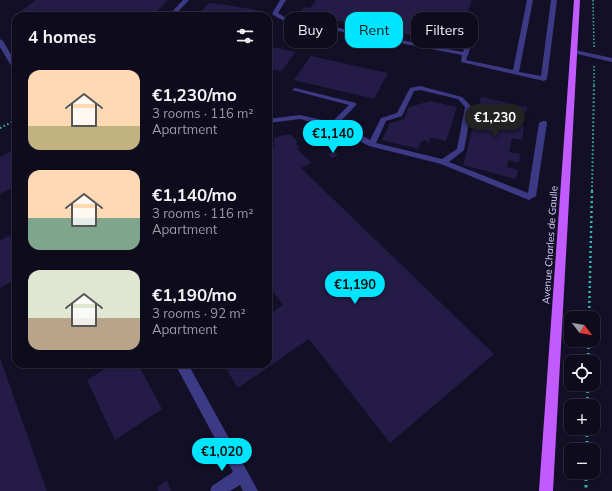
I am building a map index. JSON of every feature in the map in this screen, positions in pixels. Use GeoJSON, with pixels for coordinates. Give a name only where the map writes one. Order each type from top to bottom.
{"type":"FeatureCollection","features":[{"type":"Feature","properties":{"kind":"main road","name":"Avenue Charles de Gaulle"},"geometry":{"type":"LineString","coordinates":[[546,491],[575,52],[577,0]]}},
{"type":"Feature","properties":{"kind":"street"},"geometry":{"type":"LineString","coordinates":[[175,12],[186,0]]}},
{"type":"Feature","properties":{"kind":"street"},"geometry":{"type":"LineString","coordinates":[[0,41],[12,62]]}},
{"type":"Feature","properties":{"kind":"street"},"geometry":{"type":"LineString","coordinates":[[575,52],[612,60]]}},
{"type":"Feature","properties":{"kind":"street"},"geometry":{"type":"LineString","coordinates":[[272,120],[300,117],[333,125]]}},
{"type":"Feature","properties":{"kind":"street"},"geometry":{"type":"LineString","coordinates":[[183,368],[252,491]]}},
{"type":"Feature","properties":{"kind":"street"},"geometry":{"type":"LineString","coordinates":[[218,491],[242,474]]}},
{"type":"Feature","properties":{"kind":"lane"},"geometry":{"type":"LineString","coordinates":[[283,0],[275,14],[284,19],[465,54]]}},
{"type":"Feature","properties":{"kind":"lane"},"geometry":{"type":"LineString","coordinates":[[516,72],[530,0]]}},
{"type":"Feature","properties":{"kind":"lane"},"geometry":{"type":"LineString","coordinates":[[467,48],[463,61],[544,78],[554,0]]}},
{"type":"Feature","properties":{"kind":"lane"},"geometry":{"type":"LineString","coordinates":[[372,144],[383,120],[400,114],[412,89],[420,88],[460,98],[469,106],[460,150],[443,162]]}},
{"type":"Feature","properties":{"kind":"lane"},"geometry":{"type":"LineString","coordinates":[[296,90],[354,104],[333,125],[372,144],[443,162],[464,172],[491,181],[529,197],[533,194],[543,123]]}},
{"type":"Feature","properties":{"kind":"path"},"geometry":{"type":"LineString","coordinates":[[589,311],[594,56],[593,0]]}},
{"type":"Feature","properties":{"kind":"path"},"geometry":{"type":"LineString","coordinates":[[0,128],[12,122]]}},
{"type":"Feature","properties":{"kind":"path"},"geometry":{"type":"LineString","coordinates":[[586,479],[586,491]]}},
{"type":"Feature","properties":{"kind":"building"},"geometry":{"type":"Polygon","coordinates":[[[36,0],[168,0],[156,12],[20,12],[36,0]]]}},
{"type":"Feature","properties":{"kind":"building"},"geometry":{"type":"Polygon","coordinates":[[[316,0],[472,0],[468,12],[411,12],[411,35],[403,34],[403,12],[345,12],[345,22],[337,21],[337,12],[301,11],[305,7],[310,8],[316,0]]]}},
{"type":"Feature","properties":{"kind":"building"},"geometry":{"type":"Polygon","coordinates":[[[209,3],[257,10],[255,12],[201,12],[209,3]]]}},
{"type":"Feature","properties":{"kind":"building"},"geometry":{"type":"Polygon","coordinates":[[[272,47],[295,52],[282,71],[272,69],[272,47]]]}},
{"type":"Feature","properties":{"kind":"building"},"geometry":{"type":"Polygon","coordinates":[[[311,56],[388,73],[374,99],[294,80],[311,56]]]}},
{"type":"Feature","properties":{"kind":"building"},"geometry":{"type":"Polygon","coordinates":[[[481,97],[527,107],[526,114],[516,112],[514,124],[524,126],[522,140],[512,138],[509,152],[520,154],[519,163],[508,160],[507,167],[518,170],[516,179],[463,165],[481,97]]]}},
{"type":"Feature","properties":{"kind":"building"},"geometry":{"type":"Polygon","coordinates":[[[430,101],[457,107],[446,141],[433,138],[428,139],[431,142],[428,143],[426,140],[421,142],[418,149],[382,140],[390,123],[404,119],[409,107],[430,101]]]}},
{"type":"Feature","properties":{"kind":"building"},"geometry":{"type":"Polygon","coordinates":[[[283,135],[291,135],[297,141],[296,144],[300,148],[297,149],[312,163],[301,168],[494,354],[390,443],[309,339],[272,365],[272,312],[283,305],[272,291],[272,148],[275,147],[273,144],[275,138],[283,135]]]}},
{"type":"Feature","properties":{"kind":"building"},"geometry":{"type":"Polygon","coordinates":[[[12,151],[12,188],[0,194],[0,157],[12,151]]]}},
{"type":"Feature","properties":{"kind":"building"},"geometry":{"type":"Polygon","coordinates":[[[334,151],[338,155],[332,158],[328,154],[334,151]]]}},
{"type":"Feature","properties":{"kind":"building"},"geometry":{"type":"Polygon","coordinates":[[[12,235],[12,281],[0,288],[0,240],[12,235]]]}},
{"type":"Feature","properties":{"kind":"building"},"geometry":{"type":"Polygon","coordinates":[[[0,358],[47,491],[0,491],[0,358]]]}},
{"type":"Feature","properties":{"kind":"building"},"geometry":{"type":"Polygon","coordinates":[[[106,368],[140,368],[162,409],[115,440],[87,380],[106,368]]]}},
{"type":"Feature","properties":{"kind":"building"},"geometry":{"type":"Polygon","coordinates":[[[226,368],[267,368],[238,388],[226,368]]]}},
{"type":"Feature","properties":{"kind":"building"},"geometry":{"type":"Polygon","coordinates":[[[167,480],[171,491],[158,491],[157,487],[167,480]]]}}]}
